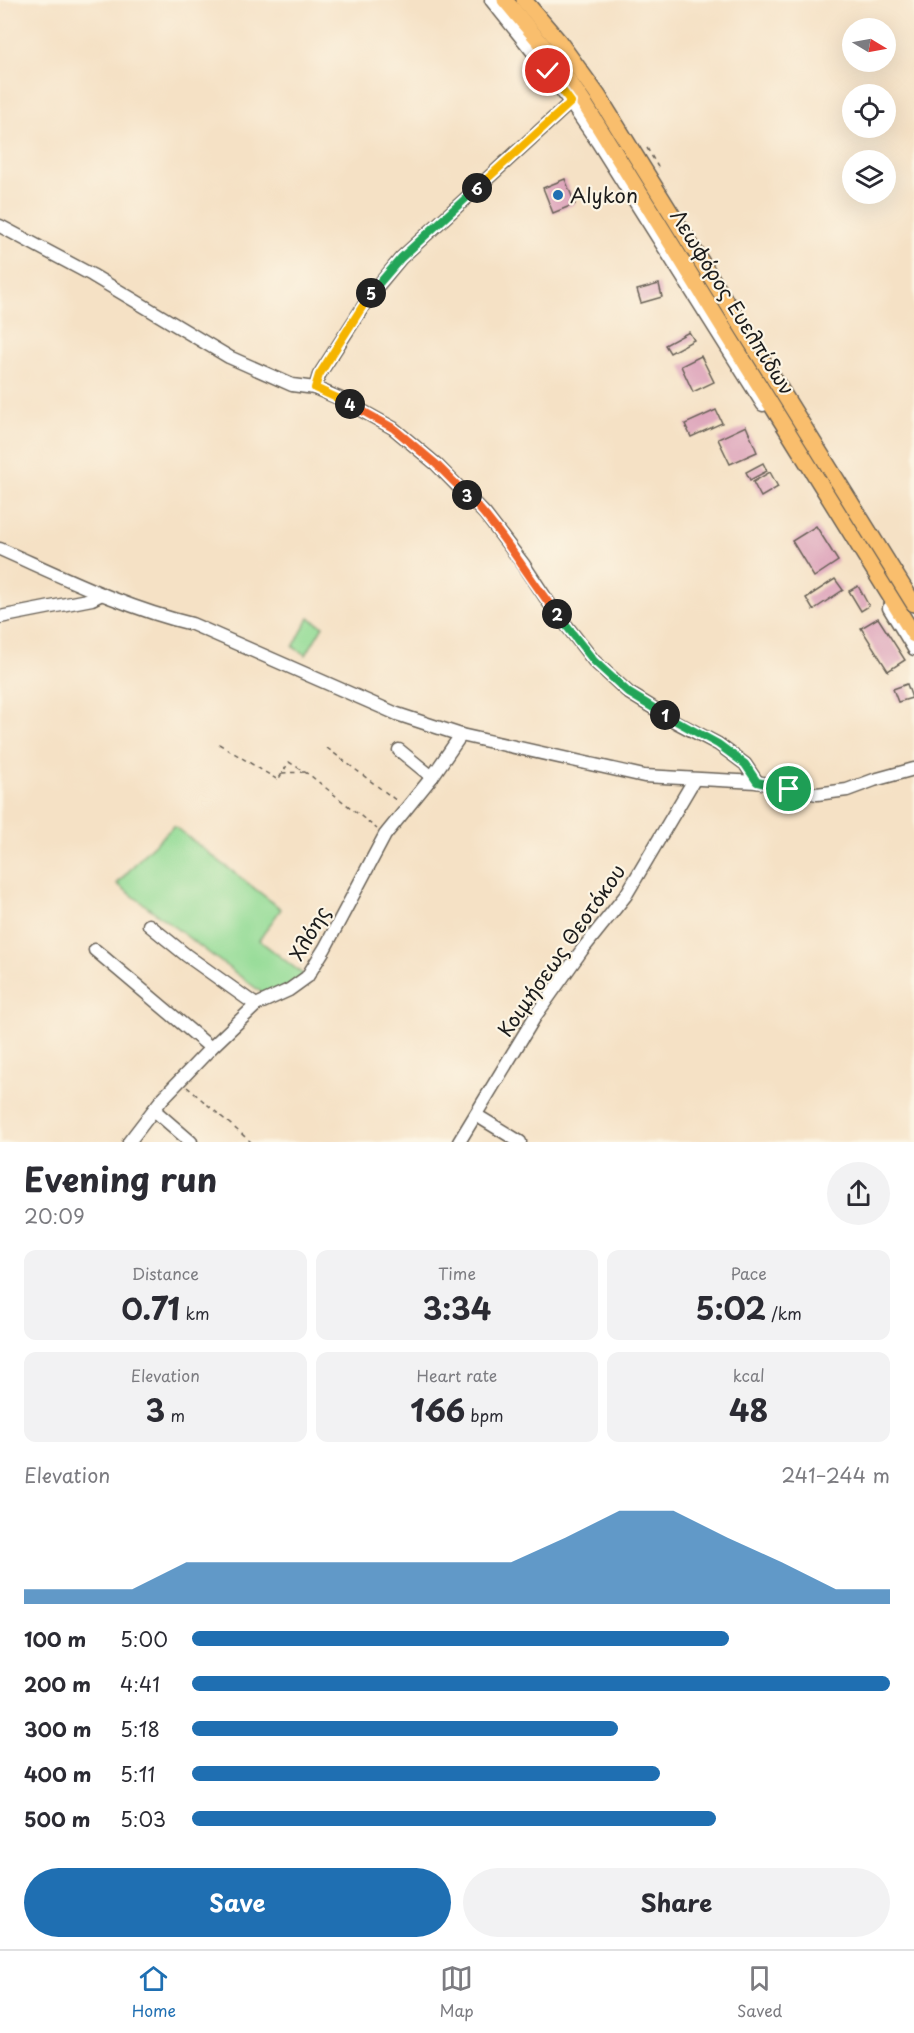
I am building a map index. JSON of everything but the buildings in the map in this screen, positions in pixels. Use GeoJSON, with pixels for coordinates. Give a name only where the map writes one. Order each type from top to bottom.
{"type":"FeatureCollection","features":[{"type":"Feature","properties":{"kind":"main road","name":"Λεωφόρος Ευελπίδων"},"geometry":{"type":"LineString","coordinates":[[505,0],[552,56],[586,106],[914,634]]}},
{"type":"Feature","properties":{"kind":"main road","name":"Λεωφόρος Ευελπίδων"},"geometry":{"type":"LineString","coordinates":[[524,0],[558,40],[599,98],[914,604]]}},
{"type":"Feature","properties":{"kind":"street"},"geometry":{"type":"LineString","coordinates":[[491,0],[571,102],[740,368],[914,650]]}},
{"type":"Feature","properties":{"kind":"street"},"geometry":{"type":"LineString","coordinates":[[315,388],[319,375],[372,293],[401,258],[571,102]]}},
{"type":"Feature","properties":{"kind":"street"},"geometry":{"type":"LineString","coordinates":[[0,226],[92,275],[228,357],[292,385],[315,388],[341,399],[393,428],[436,464],[485,514],[594,661],[629,693],[718,744],[745,764],[757,782]]}},
{"type":"Feature","properties":{"kind":"street"},"geometry":{"type":"LineString","coordinates":[[0,549],[124,604],[192,624],[397,714],[461,735],[645,776],[757,782],[817,794],[847,790],[914,769]]}},
{"type":"Feature","properties":{"kind":"street"},"geometry":{"type":"LineString","coordinates":[[0,617],[92,599],[102,594]]}},
{"type":"Feature","properties":{"kind":"street","name":"Χλόης"},"geometry":{"type":"LineString","coordinates":[[129,1142],[179,1081],[256,1005],[289,990],[307,977],[325,948],[385,835],[408,809],[461,735]]}},
{"type":"Feature","properties":{"kind":"street"},"geometry":{"type":"LineString","coordinates":[[399,750],[432,777]]}},
{"type":"Feature","properties":{"kind":"street","name":"Κοιμήσεως Θεοτόκου"},"geometry":{"type":"LineString","coordinates":[[459,1142],[536,1015],[582,950],[626,895],[694,780]]}},
{"type":"Feature","properties":{"kind":"street"},"geometry":{"type":"LineString","coordinates":[[149,925],[186,955],[256,1005]]}},
{"type":"Feature","properties":{"kind":"street"},"geometry":{"type":"LineString","coordinates":[[95,950],[211,1048]]}},
{"type":"Feature","properties":{"kind":"street"},"geometry":{"type":"LineString","coordinates":[[154,1110],[190,1142]]}},
{"type":"Feature","properties":{"kind":"street"},"geometry":{"type":"LineString","coordinates":[[476,1115],[520,1142]]}},
{"type":"Feature","properties":{"kind":"path"},"geometry":{"type":"LineString","coordinates":[[219,744],[278,780],[289,762],[385,835]]}},
{"type":"Feature","properties":{"kind":"path"},"geometry":{"type":"LineString","coordinates":[[327,748],[408,809]]}},
{"type":"Feature","properties":{"kind":"path"},"geometry":{"type":"LineString","coordinates":[[282,773],[305,772]]}},
{"type":"Feature","properties":{"kind":"path"},"geometry":{"type":"LineString","coordinates":[[179,1081],[251,1142]]}},
{"type":"Feature","properties":{"kind":"green space"},"geometry":{"type":"Polygon","coordinates":[[[309,618],[323,626],[306,655],[293,647],[309,618]]]}},
{"type":"Feature","properties":{"kind":"green space"},"geometry":{"type":"Polygon","coordinates":[[[174,826],[281,909],[259,940],[304,975],[293,985],[265,995],[117,884],[174,826]]]}},
{"type":"Feature","properties":{"kind":"place","name":"Alykon"},"geometry":{"type":"Point","coordinates":[558,195]}},
{"type":"Feature","properties":{"kind":"route"},"geometry":{"type":"LineString","coordinates":[[548,71],[571,102],[401,258],[372,293],[319,375],[315,388],[341,399],[393,428],[436,464],[485,514],[594,661],[629,693],[718,744],[745,764],[757,782],[789,789]]}}]}
